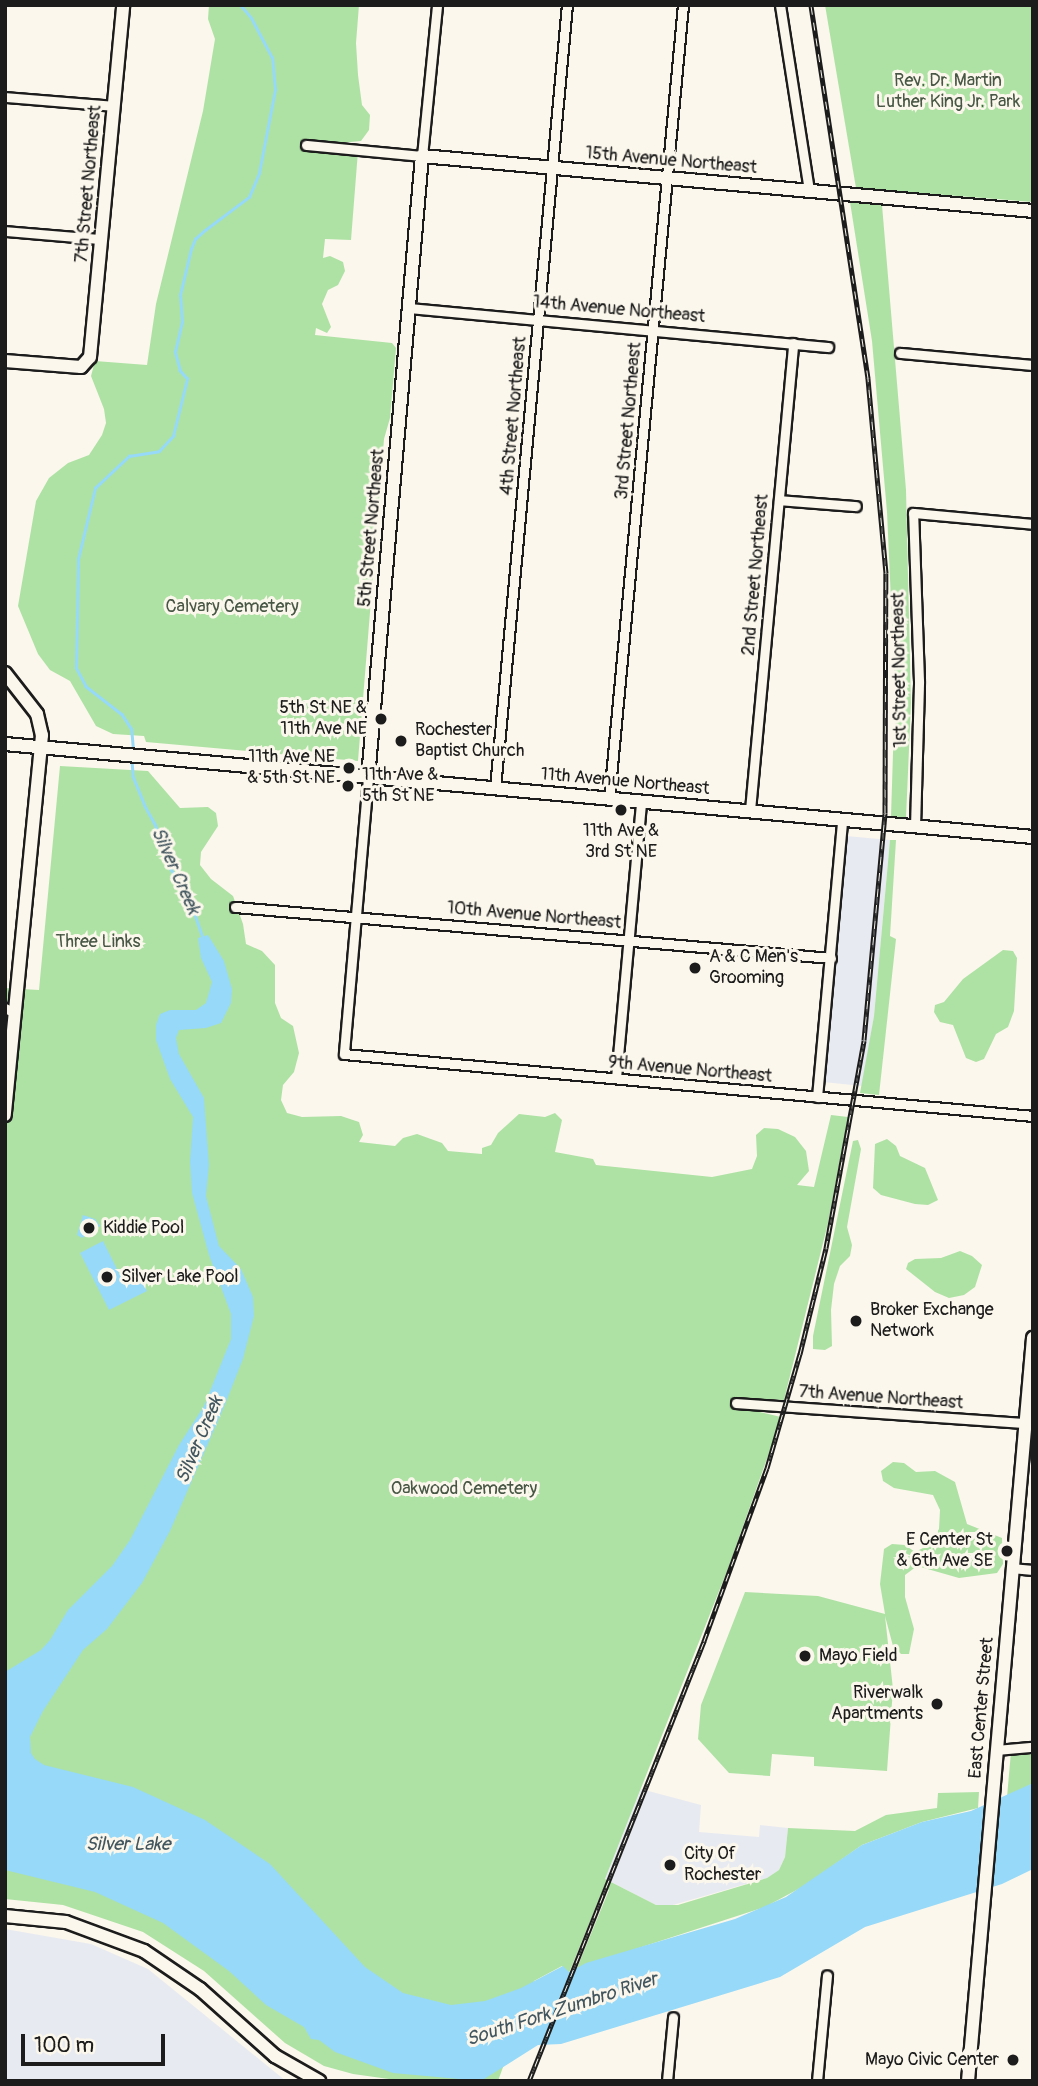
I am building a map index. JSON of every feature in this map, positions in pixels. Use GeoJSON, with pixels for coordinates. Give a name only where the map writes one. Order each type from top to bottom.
{"type":"FeatureCollection","features":[{"type":"Feature","properties":{"kind":"street","name":"7th Street Northeast"},"geometry":{"type":"LineString","coordinates":[[5,360],[85,366],[90,356],[124,5]]}},
{"type":"Feature","properties":{"kind":"street","name":"5th Street Northeast"},"geometry":{"type":"LineString","coordinates":[[344,1054],[408,308],[437,5]]}},
{"type":"Feature","properties":{"kind":"street","name":"4th Street Northeast"},"geometry":{"type":"LineString","coordinates":[[495,788],[567,5]]}},
{"type":"Feature","properties":{"kind":"street","name":"3rd Street Northeast"},"geometry":{"type":"LineString","coordinates":[[609,798],[683,5]]}},
{"type":"Feature","properties":{"kind":"street"},"geometry":{"type":"LineString","coordinates":[[780,5],[809,191]]}},
{"type":"Feature","properties":{"kind":"street"},"geometry":{"type":"LineString","coordinates":[[5,97],[114,106]]}},
{"type":"Feature","properties":{"kind":"street","name":"15th Avenue Northeast"},"geometry":{"type":"LineString","coordinates":[[306,145],[1033,211]]}},
{"type":"Feature","properties":{"kind":"street"},"geometry":{"type":"LineString","coordinates":[[5,231],[101,239]]}},
{"type":"Feature","properties":{"kind":"street","name":"14th Avenue Northeast"},"geometry":{"type":"LineString","coordinates":[[408,308],[828,347]]}},
{"type":"Feature","properties":{"kind":"street","name":"2nd Street Northeast"},"geometry":{"type":"LineString","coordinates":[[750,810],[793,343]]}},
{"type":"Feature","properties":{"kind":"street"},"geometry":{"type":"LineString","coordinates":[[900,353],[1033,365]]}},
{"type":"Feature","properties":{"kind":"street"},"geometry":{"type":"LineString","coordinates":[[779,500],[856,506]]}},
{"type":"Feature","properties":{"kind":"street","name":"1st Street Northeast"},"geometry":{"type":"LineString","coordinates":[[915,827],[919,681],[913,513],[1033,524]]}},
{"type":"Feature","properties":{"kind":"street"},"geometry":{"type":"LineString","coordinates":[[5,673],[37,715],[42,727],[8,1012],[5,1115]]}},
{"type":"Feature","properties":{"kind":"street","name":"11th Avenue Northeast"},"geometry":{"type":"LineString","coordinates":[[5,744],[1033,837]]}},
{"type":"Feature","properties":{"kind":"street"},"geometry":{"type":"LineString","coordinates":[[616,1079],[640,801]]}},
{"type":"Feature","properties":{"kind":"street"},"geometry":{"type":"LineString","coordinates":[[817,1097],[842,820]]}},
{"type":"Feature","properties":{"kind":"street","name":"10th Avenue Northeast"},"geometry":{"type":"LineString","coordinates":[[235,907],[831,958]]}},
{"type":"Feature","properties":{"kind":"street","name":"9th Avenue Northeast"},"geometry":{"type":"LineString","coordinates":[[344,1054],[1033,1116]]}},
{"type":"Feature","properties":{"kind":"street","name":"East Center Street"},"geometry":{"type":"LineString","coordinates":[[968,2081],[1011,1569],[1028,1423],[1033,1338]]}},
{"type":"Feature","properties":{"kind":"street","name":"7th Avenue Northeast"},"geometry":{"type":"LineString","coordinates":[[736,1403],[1028,1423]]}},
{"type":"Feature","properties":{"kind":"street"},"geometry":{"type":"LineString","coordinates":[[1011,1569],[1033,1570]]}},
{"type":"Feature","properties":{"kind":"street"},"geometry":{"type":"LineString","coordinates":[[996,1749],[1033,1748]]}},
{"type":"Feature","properties":{"kind":"street"},"geometry":{"type":"LineString","coordinates":[[5,1916],[66,1922],[144,1951],[200,1989],[275,2056],[318,2081]]}},
{"type":"Feature","properties":{"kind":"street"},"geometry":{"type":"LineString","coordinates":[[817,2081],[827,1975]]}},
{"type":"Feature","properties":{"kind":"street"},"geometry":{"type":"LineString","coordinates":[[667,2081],[673,2017]]}},
{"type":"Feature","properties":{"kind":"shaded area"},"geometry":{"type":"Polygon","coordinates":[[[846,836],[890,840],[874,1016],[862,1086],[823,1082],[846,836]]]}},
{"type":"Feature","properties":{"kind":"shaded area"},"geometry":{"type":"Polygon","coordinates":[[[641,1789],[701,1805],[699,1832],[759,1837],[760,1825],[788,1828],[785,1857],[779,1870],[767,1878],[666,1907],[656,1905],[605,1879],[641,1789]]]}},
{"type":"Feature","properties":{"kind":"shaded area"},"geometry":{"type":"Polygon","coordinates":[[[5,1929],[91,1944],[148,1969],[286,2081],[5,2081],[5,1929]]]}},
{"type":"Feature","properties":{"kind":"green space","name":"Calvary Cemetery"},"geometry":{"type":"Polygon","coordinates":[[[209,5],[359,5],[356,43],[358,75],[362,105],[370,115],[369,130],[361,141],[340,143],[333,147],[358,151],[351,240],[325,239],[323,258],[330,256],[343,262],[345,271],[338,285],[328,290],[322,304],[331,327],[327,333],[316,328],[315,335],[392,343],[396,348],[390,418],[384,439],[358,761],[146,742],[144,736],[113,734],[96,726],[70,681],[50,670],[38,654],[18,606],[36,501],[49,478],[68,463],[89,455],[106,423],[104,409],[91,376],[95,361],[147,365],[156,304],[203,111],[215,39],[208,19],[209,5]]]}},
{"type":"Feature","properties":{"kind":"green space","name":"Rev. Dr. Martin Luther King Jr. Park"},"geometry":{"type":"Polygon","coordinates":[[[825,5],[1033,5],[1033,202],[856,188],[825,5]]]}},
{"type":"Feature","properties":{"kind":"green space"},"geometry":{"type":"Polygon","coordinates":[[[850,202],[882,205],[906,490],[911,703],[906,818],[891,816],[895,691],[887,512],[872,341],[850,202]]]}},
{"type":"Feature","properties":{"kind":"green space"},"geometry":{"type":"Polygon","coordinates":[[[60,766],[148,771],[180,808],[208,807],[216,813],[218,826],[201,852],[200,865],[211,879],[233,896],[243,924],[246,944],[262,951],[275,965],[275,1003],[281,1018],[293,1026],[299,1053],[294,1072],[283,1085],[281,1100],[287,1113],[302,1117],[341,1116],[359,1122],[363,1135],[359,1142],[395,1146],[403,1138],[417,1134],[442,1143],[448,1151],[482,1154],[482,1148],[491,1145],[498,1133],[519,1114],[545,1117],[555,1113],[562,1120],[555,1152],[593,1159],[596,1165],[712,1177],[752,1169],[757,1156],[756,1135],[764,1128],[778,1129],[795,1137],[806,1151],[809,1171],[797,1185],[814,1187],[831,1115],[848,1117],[828,1223],[784,1400],[763,1399],[760,1412],[781,1417],[729,1566],[605,1879],[656,1905],[678,1905],[767,1878],[779,1870],[785,1857],[788,1828],[855,1831],[886,1815],[937,1808],[938,1793],[979,1792],[978,1808],[922,1822],[862,1845],[804,1886],[765,1907],[577,1968],[609,1890],[604,1887],[569,1973],[562,1966],[534,1981],[498,2081],[396,2080],[353,2074],[324,2066],[285,2043],[204,1971],[143,1932],[63,1905],[5,1899],[5,988],[39,990],[60,766]]]}},
{"type":"Feature","properties":{"kind":"green space"},"geometry":{"type":"Polygon","coordinates":[[[890,840],[896,840],[890,936],[896,939],[879,1095],[860,1093],[874,1016],[890,840]]]}},
{"type":"Feature","properties":{"kind":"green space"},"geometry":{"type":"Polygon","coordinates":[[[1003,950],[1013,951],[1017,958],[1014,1011],[1008,1027],[996,1034],[984,1059],[976,1062],[966,1058],[953,1025],[940,1022],[934,1012],[935,1005],[944,1002],[963,979],[1003,950]]]}},
{"type":"Feature","properties":{"kind":"green space"},"geometry":{"type":"Polygon","coordinates":[[[887,1139],[896,1146],[900,1156],[925,1168],[938,1200],[928,1205],[915,1204],[881,1195],[873,1188],[875,1144],[887,1139]]]}},
{"type":"Feature","properties":{"kind":"green space"},"geometry":{"type":"Polygon","coordinates":[[[858,1140],[861,1149],[847,1227],[852,1245],[850,1256],[840,1266],[834,1284],[831,1310],[832,1346],[825,1350],[813,1349],[813,1336],[853,1141],[858,1140]]]}},
{"type":"Feature","properties":{"kind":"green space"},"geometry":{"type":"Polygon","coordinates":[[[960,1251],[972,1256],[982,1265],[975,1287],[964,1295],[949,1298],[935,1292],[906,1269],[908,1263],[915,1259],[941,1258],[960,1251]]]}},
{"type":"Feature","properties":{"kind":"green space","name":"Mayo Field"},"geometry":{"type":"Polygon","coordinates":[[[893,1462],[904,1463],[916,1472],[935,1471],[955,1482],[967,1524],[1002,1538],[1003,1564],[997,1573],[959,1578],[917,1566],[905,1575],[905,1597],[914,1629],[909,1654],[901,1654],[893,1646],[885,1616],[893,1689],[887,1771],[814,1766],[814,1757],[772,1754],[770,1776],[729,1773],[698,1739],[701,1705],[745,1592],[818,1596],[885,1614],[880,1584],[884,1549],[892,1544],[905,1545],[915,1552],[929,1545],[939,1529],[940,1510],[933,1495],[894,1488],[883,1481],[881,1471],[893,1462]]]}},
{"type":"Feature","properties":{"kind":"green space"},"geometry":{"type":"Polygon","coordinates":[[[1011,1752],[1033,1752],[1033,1783],[1007,1797],[1011,1752]]]}},
{"type":"Feature","properties":{"kind":"water"},"geometry":{"type":"Polygon","coordinates":[[[208,935],[224,961],[232,989],[231,1003],[221,1023],[206,1028],[179,1030],[176,1038],[179,1054],[204,1098],[209,1165],[206,1196],[219,1246],[241,1269],[253,1297],[254,1316],[243,1359],[170,1531],[142,1583],[107,1629],[83,1650],[43,1711],[30,1737],[31,1753],[35,1759],[44,1765],[133,1787],[205,1820],[270,1864],[365,1967],[403,1993],[451,2005],[485,2001],[521,1988],[563,1966],[569,1972],[586,1963],[735,1919],[786,1897],[862,1845],[922,1822],[971,1811],[1033,1783],[1033,1869],[1002,1884],[865,1927],[780,1977],[561,2044],[538,2045],[481,2081],[393,2073],[335,2052],[319,2040],[311,2039],[304,2027],[266,2005],[229,1971],[163,1923],[95,1892],[5,1870],[5,1672],[41,1650],[68,1610],[112,1566],[130,1540],[179,1445],[204,1406],[231,1339],[231,1314],[209,1255],[192,1193],[190,1162],[193,1117],[170,1079],[156,1040],[156,1025],[160,1014],[170,1010],[196,1010],[206,1003],[212,982],[201,958],[198,938],[208,935]]]}},
{"type":"Feature","properties":{"kind":"water","name":"Kiddie Pool"},"geometry":{"type":"Polygon","coordinates":[[[83,1215],[95,1219],[100,1226],[82,1238],[77,1235],[83,1215]]]}},
{"type":"Feature","properties":{"kind":"water","name":"Silver Lake Pool"},"geometry":{"type":"Polygon","coordinates":[[[103,1241],[123,1281],[138,1274],[147,1291],[109,1310],[80,1253],[103,1241]]]}},
{"type":"Feature","properties":{"kind":"waterway","name":"Silver Creek"},"geometry":{"type":"LineString","coordinates":[[133,750],[131,729],[122,715],[86,687],[76,668],[78,559],[95,488],[129,456],[159,451],[173,436],[187,379],[180,371],[175,352],[182,322],[180,295],[191,249],[195,239],[205,230],[249,197],[259,173],[275,90],[272,58],[251,18],[240,5]]}},
{"type":"Feature","properties":{"kind":"waterway","name":"Silver Creek"},"geometry":{"type":"LineString","coordinates":[[132,760],[133,776],[145,806],[155,824],[171,869],[191,903],[203,937]]}},
{"type":"Feature","properties":{"kind":"railway"},"geometry":{"type":"LineString","coordinates":[[529,2081],[704,1641],[767,1468],[800,1354],[826,1248],[864,1040],[885,813],[886,573],[868,378],[811,5]]}},
{"type":"Feature","properties":{"kind":"place","name":"5th St NE & 11th Ave NE"},"geometry":{"type":"Point","coordinates":[381,719]}},
{"type":"Feature","properties":{"kind":"place","name":"Rochester Baptist Church"},"geometry":{"type":"Point","coordinates":[401,741]}},
{"type":"Feature","properties":{"kind":"place","name":"11th Ave NE & 5th St NE"},"geometry":{"type":"Point","coordinates":[349,768]}},
{"type":"Feature","properties":{"kind":"place","name":"11th Ave & 5th St NE"},"geometry":{"type":"Point","coordinates":[348,786]}},
{"type":"Feature","properties":{"kind":"place","name":"11th Ave & 3rd St NE"},"geometry":{"type":"Point","coordinates":[621,810]}},
{"type":"Feature","properties":{"kind":"place","name":"A & C Men's Grooming"},"geometry":{"type":"Point","coordinates":[695,968]}},
{"type":"Feature","properties":{"kind":"place","name":"Kiddie Pool"},"geometry":{"type":"Point","coordinates":[89,1228]}},
{"type":"Feature","properties":{"kind":"place","name":"Silver Lake Pool"},"geometry":{"type":"Point","coordinates":[107,1277]}},
{"type":"Feature","properties":{"kind":"place","name":"Broker Exchange Network"},"geometry":{"type":"Point","coordinates":[856,1321]}},
{"type":"Feature","properties":{"kind":"place","name":"E Center St & 6th Ave SE"},"geometry":{"type":"Point","coordinates":[1007,1551]}},
{"type":"Feature","properties":{"kind":"place","name":"Mayo Field"},"geometry":{"type":"Point","coordinates":[805,1656]}},
{"type":"Feature","properties":{"kind":"place","name":"Riverwalk Apartments"},"geometry":{"type":"Point","coordinates":[937,1704]}},
{"type":"Feature","properties":{"kind":"place","name":"City Of Rochester"},"geometry":{"type":"Point","coordinates":[670,1865]}},
{"type":"Feature","properties":{"kind":"place","name":"Mayo Civic Center"},"geometry":{"type":"Point","coordinates":[1013,2060]}},
{"type":"Feature","properties":{"kind":"park label","name":"Three Links"},"geometry":{"type":"Point","coordinates":[98,942]}},
{"type":"Feature","properties":{"kind":"park label","name":"Oakwood Cemetery"},"geometry":{"type":"Point","coordinates":[464,1489]}},
{"type":"Feature","properties":{"kind":"water label","name":"Silver Lake"},"geometry":{"type":"Point","coordinates":[128,1845]}},
{"type":"Feature","properties":{"kind":"water label","name":"South Fork Zumbro River"},"geometry":{"type":"Point","coordinates":[562,2010]}}]}
